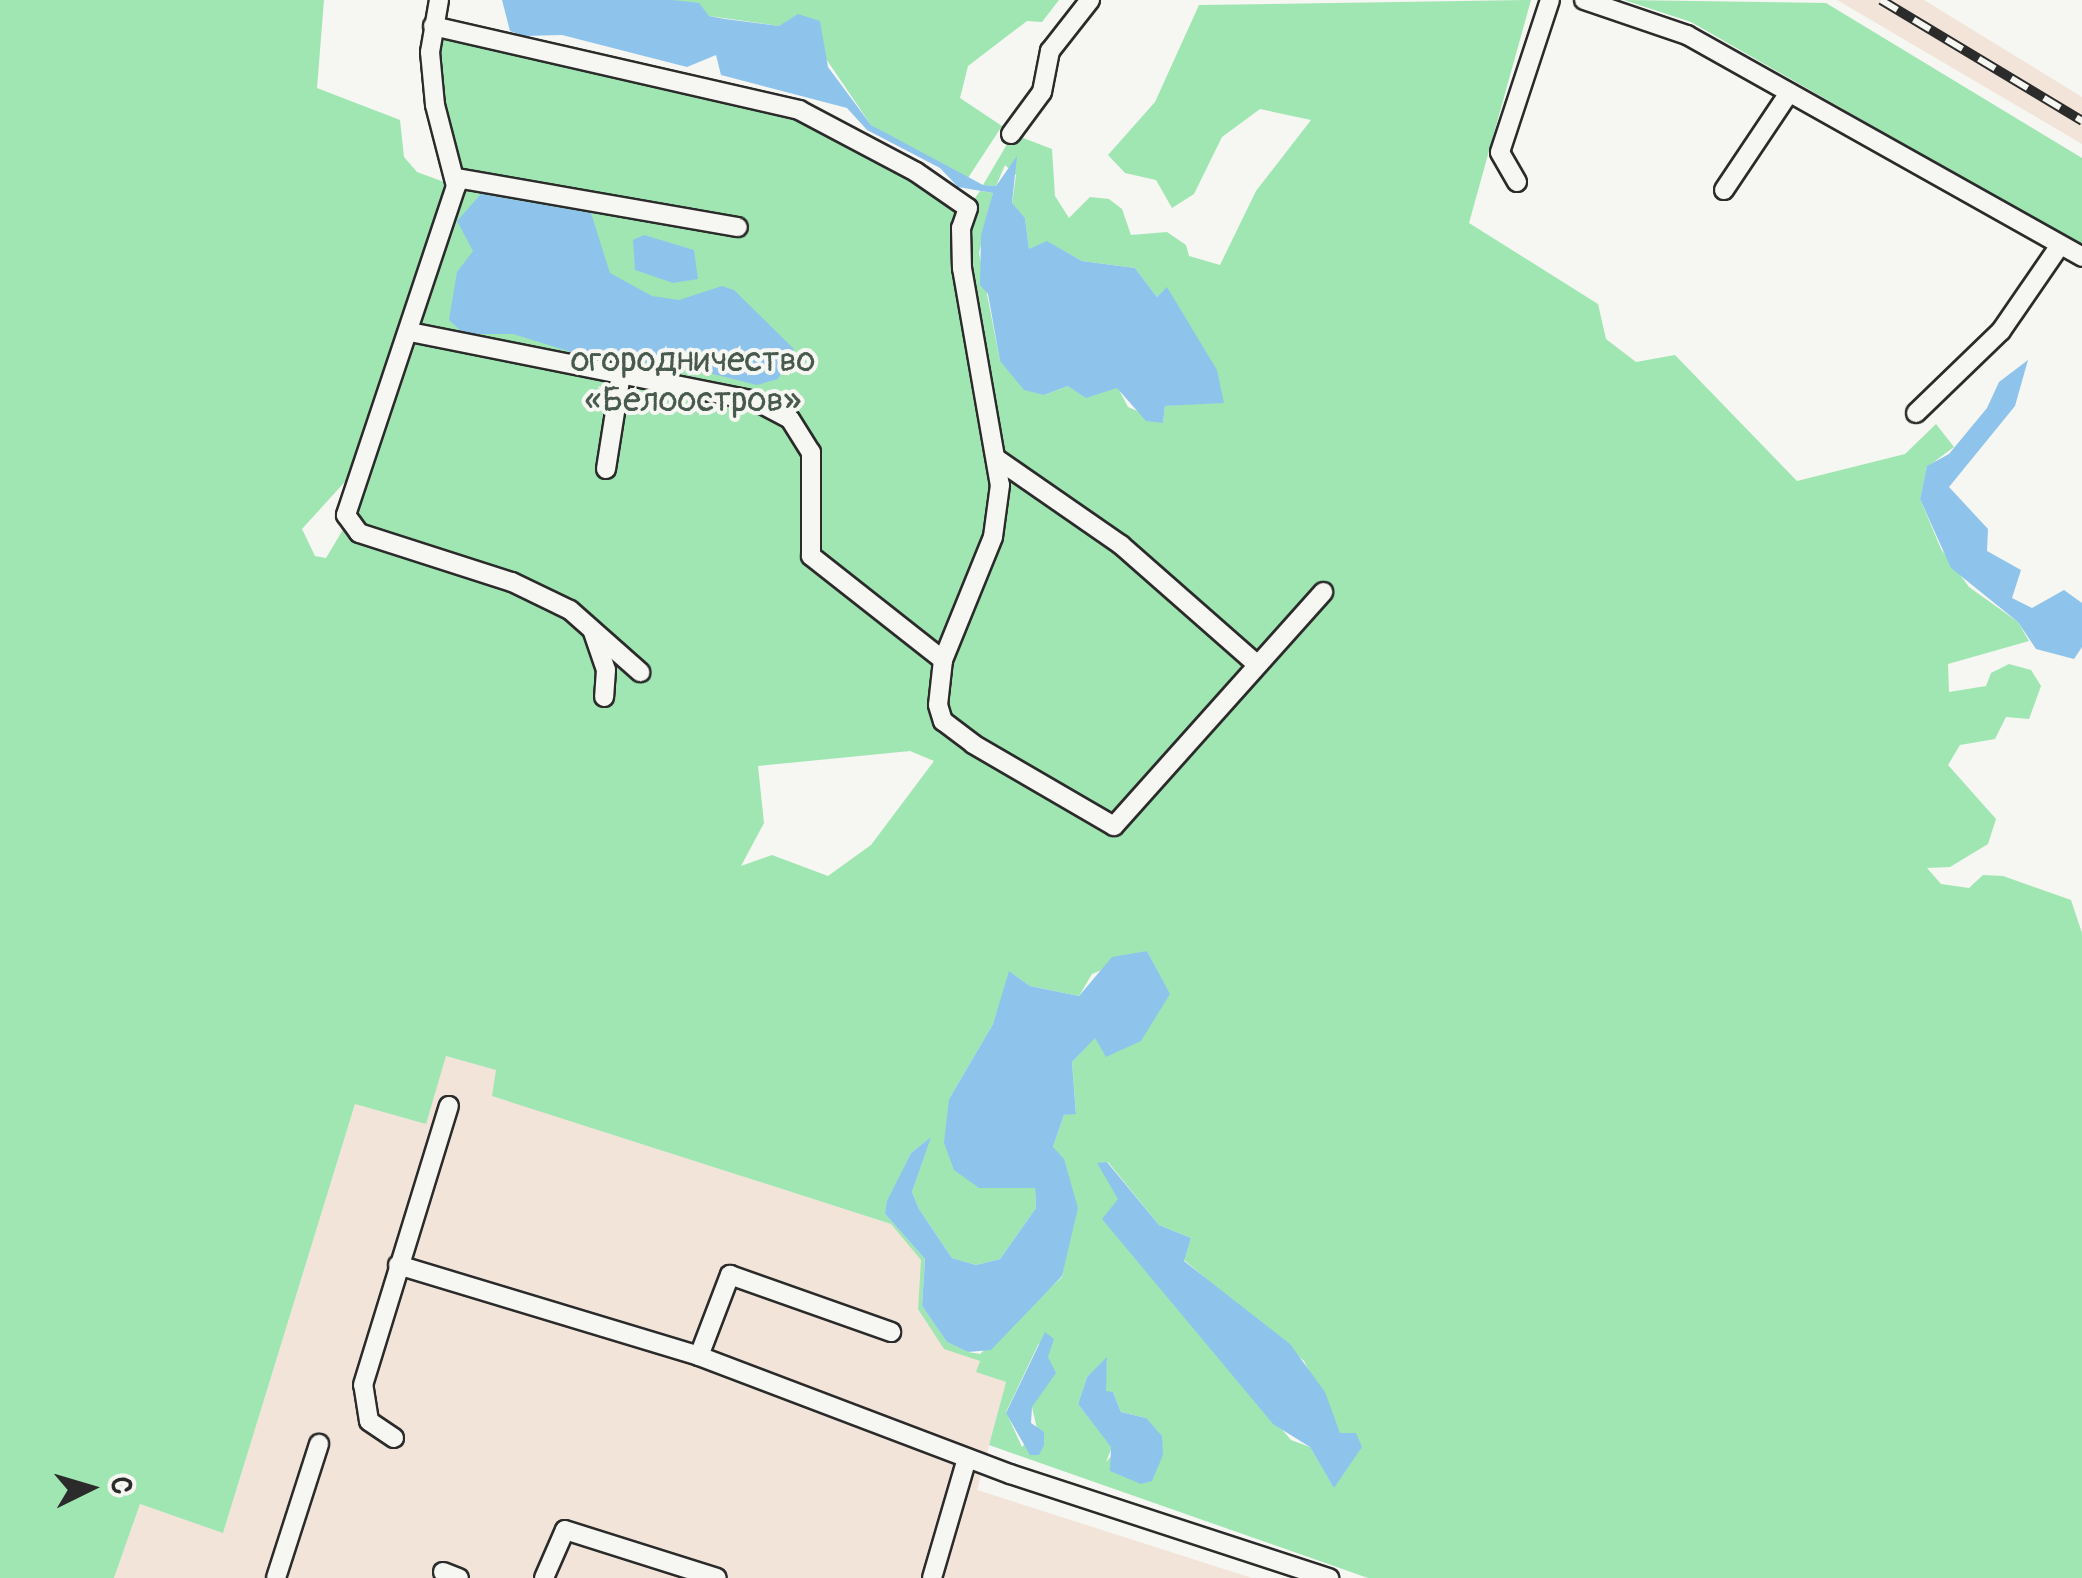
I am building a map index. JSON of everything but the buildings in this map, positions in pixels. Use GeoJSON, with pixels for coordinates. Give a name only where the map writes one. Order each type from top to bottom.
{"type":"FeatureCollection","features":[{"type":"Feature","properties":{"kind":"street"},"geometry":{"type":"LineString","coordinates":[[439,0],[433,26],[435,105],[456,178],[410,332],[347,506],[351,524],[437,561],[512,582],[590,627],[640,672]]}},
{"type":"Feature","properties":{"kind":"street"},"geometry":{"type":"LineString","coordinates":[[1011,134],[1042,92],[1050,51],[1090,0]]}},
{"type":"Feature","properties":{"kind":"street"},"geometry":{"type":"LineString","coordinates":[[1517,182],[1500,152],[1550,0]]}},
{"type":"Feature","properties":{"kind":"street"},"geometry":{"type":"LineString","coordinates":[[1584,0],[1687,34],[2082,257]]}},
{"type":"Feature","properties":{"kind":"street"},"geometry":{"type":"LineString","coordinates":[[433,26],[800,110],[916,172],[968,208],[961,228],[962,268],[997,459],[993,537],[943,660],[943,720],[1114,826],[1254,662],[1322,592]]}},
{"type":"Feature","properties":{"kind":"street"},"geometry":{"type":"LineString","coordinates":[[1724,190],[1789,93]]}},
{"type":"Feature","properties":{"kind":"street"},"geometry":{"type":"LineString","coordinates":[[456,178],[738,227]]}},
{"type":"Feature","properties":{"kind":"street"},"geometry":{"type":"LineString","coordinates":[[1916,413],[2000,331],[2060,245]]}},
{"type":"Feature","properties":{"kind":"street"},"geometry":{"type":"LineString","coordinates":[[410,332],[756,401],[790,419],[811,452],[811,556],[943,660]]}},
{"type":"Feature","properties":{"kind":"street"},"geometry":{"type":"LineString","coordinates":[[606,468],[621,374]]}},
{"type":"Feature","properties":{"kind":"street"},"geometry":{"type":"LineString","coordinates":[[997,459],[1121,546],[1254,662]]}},
{"type":"Feature","properties":{"kind":"street"},"geometry":{"type":"LineString","coordinates":[[590,627],[606,670],[604,697]]}},
{"type":"Feature","properties":{"kind":"street"},"geometry":{"type":"LineString","coordinates":[[394,1438],[369,1421],[363,1385],[449,1106]]}},
{"type":"Feature","properties":{"kind":"street"},"geometry":{"type":"LineString","coordinates":[[398,1265],[699,1356],[968,1458],[1330,1578]]}},
{"type":"Feature","properties":{"kind":"street"},"geometry":{"type":"LineString","coordinates":[[699,1356],[730,1275],[891,1332]]}},
{"type":"Feature","properties":{"kind":"street"},"geometry":{"type":"LineString","coordinates":[[276,1578],[319,1444]]}},
{"type":"Feature","properties":{"kind":"street"},"geometry":{"type":"LineString","coordinates":[[932,1578],[968,1458]]}},
{"type":"Feature","properties":{"kind":"street"},"geometry":{"type":"LineString","coordinates":[[544,1578],[565,1530],[717,1578]]}},
{"type":"Feature","properties":{"kind":"shaded area"},"geometry":{"type":"Polygon","coordinates":[[[1837,0],[1924,0],[2082,97],[2082,144],[1837,0]]]}},
{"type":"Feature","properties":{"kind":"shaded area"},"geometry":{"type":"Polygon","coordinates":[[[446,1056],[497,1070],[493,1096],[891,1224],[922,1260],[918,1309],[980,1362],[977,1372],[1006,1382],[977,1490],[1252,1578],[114,1578],[140,1504],[223,1532],[355,1104],[446,1056]]]}},
{"type":"Feature","properties":{"kind":"green space","name":"огородничество «Белоостров»"},"geometry":{"type":"Polygon","coordinates":[[[0,0],[324,0],[317,88],[400,120],[404,157],[417,172],[455,186],[439,124],[435,26],[799,110],[970,205],[980,191],[993,193],[979,253],[1000,361],[1044,395],[1068,386],[1118,388],[1128,407],[1163,422],[1165,406],[1189,404],[1216,370],[1167,288],[1157,297],[1135,268],[1082,261],[1048,242],[1029,250],[1025,218],[1012,204],[1016,175],[1005,165],[996,186],[983,185],[1013,134],[1052,149],[1055,196],[1069,218],[1090,197],[1109,199],[1122,209],[1131,235],[1167,232],[1186,245],[1189,256],[1220,265],[1256,191],[1311,120],[1260,109],[1222,137],[1194,194],[1172,208],[1156,180],[1125,173],[1108,155],[1155,102],[1199,5],[1531,0],[1469,223],[1598,304],[1606,339],[1636,362],[1675,355],[1797,481],[1905,454],[1936,424],[1954,447],[1927,467],[1920,499],[1941,549],[1969,587],[2018,622],[2029,641],[1948,664],[1949,692],[1986,686],[1991,673],[2009,664],[2031,670],[2041,686],[2029,719],[2006,717],[1995,739],[1960,745],[1948,765],[1996,819],[1988,844],[1950,867],[1927,868],[1941,884],[1969,888],[1983,875],[2003,876],[2071,900],[2082,933],[2082,1578],[1368,1578],[989,1445],[1006,1382],[976,1372],[980,1361],[944,1349],[918,1309],[921,1260],[891,1224],[492,1096],[496,1070],[446,1056],[426,1124],[355,1104],[223,1533],[140,1504],[114,1578],[0,1578],[0,0]],[[352,474],[302,529],[315,556],[326,558],[344,528],[357,535],[352,474]],[[910,751],[758,766],[764,823],[741,866],[772,855],[828,876],[871,845],[934,761],[910,751]],[[1147,951],[1092,974],[1079,996],[1030,986],[1010,972],[993,1024],[949,1099],[1035,1187],[1036,1208],[1000,1259],[976,1265],[952,1258],[919,1209],[912,1192],[930,1138],[911,1153],[885,1214],[925,1259],[922,1306],[947,1342],[968,1352],[980,1354],[1062,1277],[1066,1251],[1053,1147],[1064,1115],[1076,1113],[1072,1062],[1095,1037],[1169,994],[1147,951]],[[1108,1162],[1098,1164],[1119,1199],[1103,1219],[1291,1440],[1310,1447],[1334,1487],[1340,1433],[1304,1361],[1184,1260],[1191,1238],[1159,1225],[1108,1162]],[[1039,1343],[1006,1412],[1022,1447],[1037,1429],[1032,1407],[1047,1357],[1039,1343]],[[1107,1359],[1087,1377],[1078,1404],[1112,1447],[1106,1462],[1146,1418],[1121,1412],[1113,1392],[1105,1392],[1107,1359]]]}},
{"type":"Feature","properties":{"kind":"green space"},"geometry":{"type":"Polygon","coordinates":[[[673,0],[1059,0],[1042,22],[1027,21],[968,66],[960,98],[1002,126],[966,181],[871,125],[820,50],[779,26],[709,16],[673,0]]]}},
{"type":"Feature","properties":{"kind":"green space"},"geometry":{"type":"Polygon","coordinates":[[[1624,0],[1826,3],[2082,158],[2082,246],[1691,22],[1624,0]]]}},
{"type":"Feature","properties":{"kind":"water"},"geometry":{"type":"Polygon","coordinates":[[[502,0],[673,0],[699,3],[709,16],[725,19],[779,26],[798,14],[820,21],[828,67],[871,125],[983,185],[996,186],[1017,156],[1012,203],[1025,218],[1029,249],[1047,241],[1082,261],[1135,268],[1157,297],[1167,287],[1217,370],[1224,403],[1165,406],[1163,423],[1146,421],[1117,388],[1086,398],[1068,386],[1044,395],[1024,390],[1000,361],[988,294],[980,285],[981,235],[993,193],[958,187],[940,168],[867,130],[847,108],[721,75],[716,55],[687,67],[562,35],[524,36],[510,31],[502,0]]]}},
{"type":"Feature","properties":{"kind":"water"},"geometry":{"type":"Polygon","coordinates":[[[481,194],[591,213],[610,273],[652,296],[679,300],[722,286],[734,290],[794,349],[778,379],[757,385],[665,362],[610,364],[513,334],[464,334],[449,320],[457,272],[473,251],[457,221],[481,194]]]}},
{"type":"Feature","properties":{"kind":"water"},"geometry":{"type":"Polygon","coordinates":[[[644,235],[694,250],[698,279],[673,283],[635,270],[633,240],[644,235]]]}},
{"type":"Feature","properties":{"kind":"water"},"geometry":{"type":"Polygon","coordinates":[[[2028,360],[2015,406],[1949,487],[1988,529],[1987,551],[2021,570],[2012,598],[2032,608],[2064,590],[2082,603],[2082,647],[2074,659],[2036,649],[2018,622],[1951,568],[1920,499],[1927,466],[1949,454],[1987,408],[1999,382],[2028,360]]]}},
{"type":"Feature","properties":{"kind":"water"},"geometry":{"type":"Polygon","coordinates":[[[1147,951],[1170,994],[1141,1041],[1106,1057],[1095,1038],[1072,1062],[1076,1114],[1064,1115],[1053,1147],[1064,1159],[1078,1208],[1062,1276],[991,1350],[968,1352],[947,1342],[922,1306],[925,1259],[885,1214],[887,1201],[911,1153],[931,1137],[912,1192],[952,1258],[976,1265],[1000,1259],[1036,1208],[1035,1188],[979,1188],[954,1170],[944,1143],[949,1099],[993,1024],[1009,971],[1030,986],[1079,996],[1112,957],[1147,951]]]}},
{"type":"Feature","properties":{"kind":"water"},"geometry":{"type":"Polygon","coordinates":[[[1107,1162],[1159,1225],[1191,1238],[1184,1261],[1290,1344],[1325,1392],[1340,1433],[1356,1433],[1362,1447],[1334,1488],[1310,1447],[1273,1424],[1102,1219],[1118,1199],[1097,1163],[1107,1162]]]}},
{"type":"Feature","properties":{"kind":"water"},"geometry":{"type":"Polygon","coordinates":[[[1045,1332],[1054,1339],[1048,1357],[1056,1373],[1032,1407],[1031,1423],[1044,1432],[1044,1445],[1039,1455],[1030,1455],[1006,1413],[1045,1332]]]}},
{"type":"Feature","properties":{"kind":"water"},"geometry":{"type":"Polygon","coordinates":[[[1107,1357],[1106,1391],[1113,1392],[1121,1412],[1146,1418],[1162,1436],[1163,1455],[1152,1481],[1141,1484],[1110,1471],[1111,1447],[1078,1404],[1087,1377],[1107,1357]]]}},
{"type":"Feature","properties":{"kind":"railway"},"geometry":{"type":"LineString","coordinates":[[1881,0],[2082,121]]}}]}
